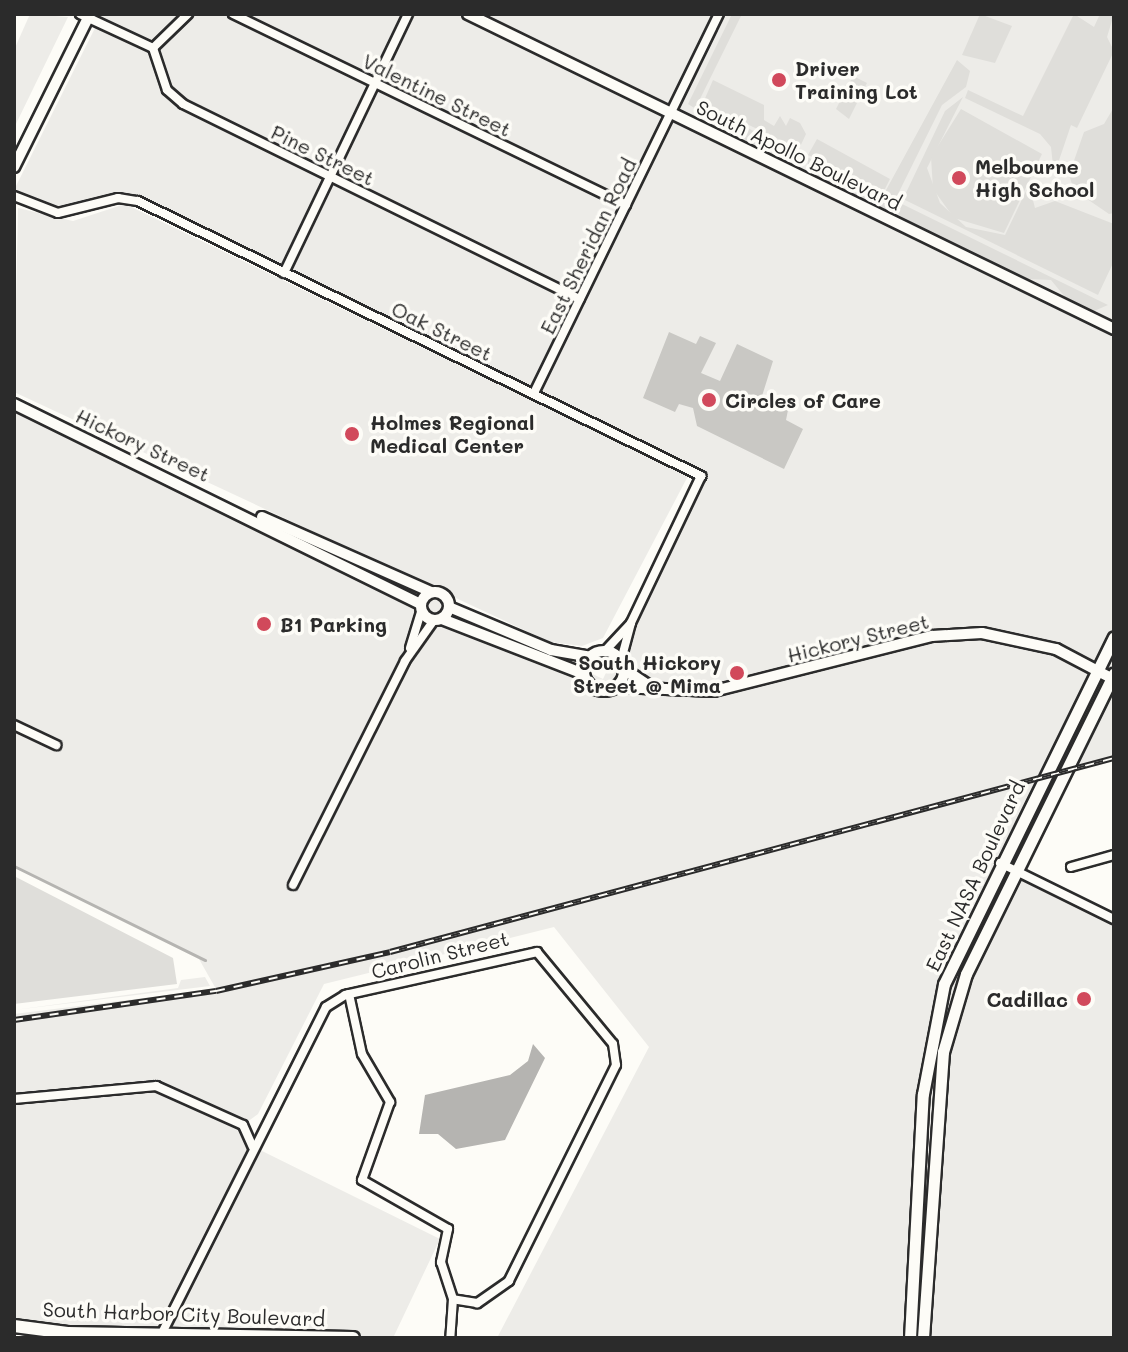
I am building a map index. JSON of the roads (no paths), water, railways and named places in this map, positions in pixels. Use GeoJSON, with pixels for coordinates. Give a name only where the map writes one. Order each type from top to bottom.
{"type":"FeatureCollection","features":[{"type":"Feature","properties":{"kind":"main road","name":"East NASA Boulevard"},"geometry":{"type":"LineString","coordinates":[[910,1338],[928,1047],[944,984],[999,862],[1114,637]]}},
{"type":"Feature","properties":{"kind":"main road","name":"East NASA Boulevard"},"geometry":{"type":"LineString","coordinates":[[923,1338],[943,1052],[966,974],[1112,676]]}},
{"type":"Feature","properties":{"kind":"main road","name":"South Harbor City Boulevard"},"geometry":{"type":"LineString","coordinates":[[14,1326],[161,1336],[353,1338]]}},
{"type":"Feature","properties":{"kind":"street"},"geometry":{"type":"LineString","coordinates":[[14,167],[86,15],[153,48],[188,14]]}},
{"type":"Feature","properties":{"kind":"street","name":"Valentine Street"},"geometry":{"type":"LineString","coordinates":[[233,14],[626,205]]}},
{"type":"Feature","properties":{"kind":"street"},"geometry":{"type":"LineString","coordinates":[[284,273],[408,14]]}},
{"type":"Feature","properties":{"kind":"street","name":"South Apollo Boulevard"},"geometry":{"type":"LineString","coordinates":[[468,14],[1114,329]]}},
{"type":"Feature","properties":{"kind":"street","name":"East Sheridan Road"},"geometry":{"type":"LineString","coordinates":[[534,393],[719,14]]}},
{"type":"Feature","properties":{"kind":"street","name":"Pine Street"},"geometry":{"type":"LineString","coordinates":[[153,48],[167,90],[183,104],[580,299]]}},
{"type":"Feature","properties":{"kind":"street","name":"Oak Street"},"geometry":{"type":"LineString","coordinates":[[14,196],[58,213],[118,198],[138,201],[701,476],[631,623],[623,665]]}},
{"type":"Feature","properties":{"kind":"street","name":"Hickory Street"},"geometry":{"type":"LineString","coordinates":[[14,404],[340,557],[444,595],[449,607]]}},
{"type":"Feature","properties":{"kind":"street","name":"Hickory Street"},"geometry":{"type":"LineString","coordinates":[[340,557],[438,620]]}},
{"type":"Feature","properties":{"kind":"street"},"geometry":{"type":"LineString","coordinates":[[293,885],[410,653],[421,608],[431,592]]}},
{"type":"Feature","properties":{"kind":"street"},"geometry":{"type":"LineString","coordinates":[[410,653],[449,607],[551,650],[591,657],[605,651],[654,690]]}},
{"type":"Feature","properties":{"kind":"street"},"geometry":{"type":"LineString","coordinates":[[438,620],[584,674],[597,689],[617,687],[623,665]]}},
{"type":"Feature","properties":{"kind":"street","name":"Oak Street"},"geometry":{"type":"LineString","coordinates":[[605,651],[631,623]]}},
{"type":"Feature","properties":{"kind":"street","name":"Hickory Street"},"geometry":{"type":"LineString","coordinates":[[617,687],[714,691],[932,636],[982,633],[1040,643],[1112,676]]}},
{"type":"Feature","properties":{"kind":"street"},"geometry":{"type":"LineString","coordinates":[[584,674],[591,657]]}},
{"type":"Feature","properties":{"kind":"street"},"geometry":{"type":"LineString","coordinates":[[14,725],[56,745]]}},
{"type":"Feature","properties":{"kind":"street"},"geometry":{"type":"LineString","coordinates":[[1071,867],[1114,855]]}},
{"type":"Feature","properties":{"kind":"street"},"geometry":{"type":"LineString","coordinates":[[999,862],[1114,919]]}},
{"type":"Feature","properties":{"kind":"street","name":"Carolin Street"},"geometry":{"type":"LineString","coordinates":[[161,1336],[253,1147],[265,1136],[326,1007],[349,994],[537,952],[613,1044],[616,1065],[509,1281],[477,1303],[453,1299]]}},
{"type":"Feature","properties":{"kind":"street"},"geometry":{"type":"LineString","coordinates":[[349,994],[362,1054],[390,1102],[362,1180],[448,1229],[442,1281],[453,1299],[450,1338]]}},
{"type":"Feature","properties":{"kind":"street"},"geometry":{"type":"LineString","coordinates":[[14,1099],[156,1086],[243,1125],[253,1147]]}},
{"type":"Feature","properties":{"kind":"waterway"},"geometry":{"type":"LineString","coordinates":[[14,866],[205,960]]}},
{"type":"Feature","properties":{"kind":"railway"},"geometry":{"type":"LineString","coordinates":[[14,1020],[216,991],[390,952],[1114,758]]}},
{"type":"Feature","properties":{"kind":"place","name":"Driver Training Lot"},"geometry":{"type":"Point","coordinates":[779,80]}},
{"type":"Feature","properties":{"kind":"place","name":"Melbourne High School"},"geometry":{"type":"Point","coordinates":[959,178]}},
{"type":"Feature","properties":{"kind":"place","name":"Circles of Care"},"geometry":{"type":"Point","coordinates":[709,400]}},
{"type":"Feature","properties":{"kind":"place","name":"Holmes Regional Medical Center"},"geometry":{"type":"Point","coordinates":[352,434]}},
{"type":"Feature","properties":{"kind":"place","name":"B1 Parking"},"geometry":{"type":"Point","coordinates":[264,624]}},
{"type":"Feature","properties":{"kind":"place","name":"South Hickory Street @ Mima"},"geometry":{"type":"Point","coordinates":[737,673]}},
{"type":"Feature","properties":{"kind":"place","name":"Cadillac"},"geometry":{"type":"Point","coordinates":[1084,999]}}]}
